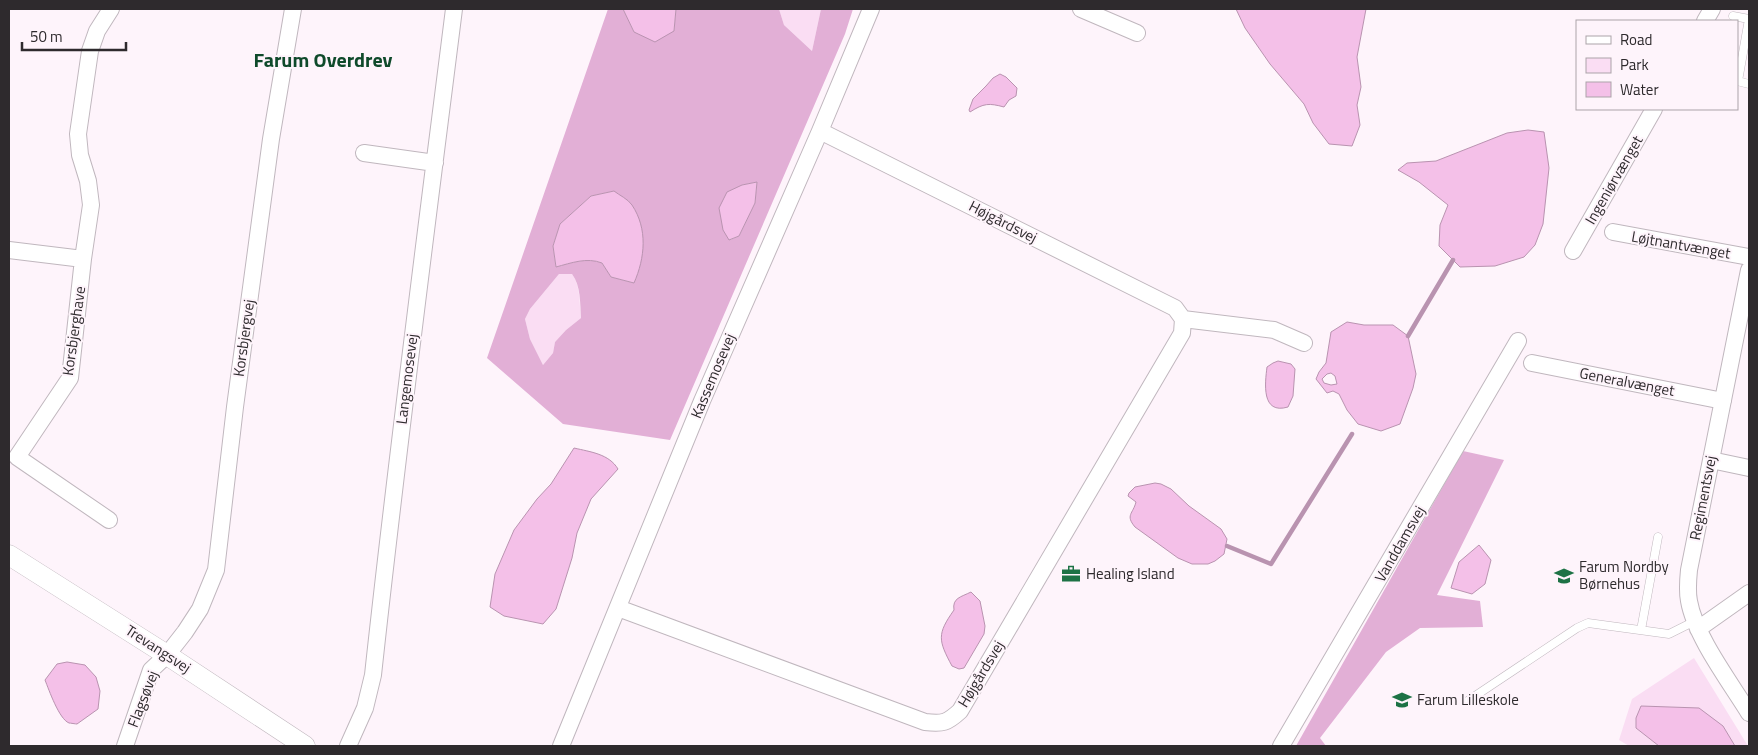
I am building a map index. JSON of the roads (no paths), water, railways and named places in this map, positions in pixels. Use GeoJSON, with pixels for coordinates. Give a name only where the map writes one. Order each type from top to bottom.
{"type":"FeatureCollection","features":[{"type":"Feature","properties":{"kind":"street","name":"Korsbjerghave"},"geometry":{"type":"LineString","coordinates":[[109,520],[17,456],[70,378],[90,205],[88,181],[80,155],[78,134],[90,52],[97,31],[111,9]]}},
{"type":"Feature","properties":{"kind":"street","name":"Korsbjergvej"},"geometry":{"type":"LineString","coordinates":[[167,655],[200,609],[216,570],[235,407],[271,139],[294,9]]}},
{"type":"Feature","properties":{"kind":"street","name":"Langemosevej"},"geometry":{"type":"LineString","coordinates":[[348,746],[365,708],[373,675],[395,472],[454,9]]}},
{"type":"Feature","properties":{"kind":"street","name":"Kassemosevej"},"geometry":{"type":"LineString","coordinates":[[561,746],[702,400],[820,131],[871,9]]}},
{"type":"Feature","properties":{"kind":"street"},"geometry":{"type":"LineString","coordinates":[[1081,9],[1137,33]]}},
{"type":"Feature","properties":{"kind":"street"},"geometry":{"type":"LineString","coordinates":[[1706,20],[1712,9]]}},
{"type":"Feature","properties":{"kind":"street","name":"Ingeniørvænget"},"geometry":{"type":"LineString","coordinates":[[1573,252],[1653,110]]}},
{"type":"Feature","properties":{"kind":"street","name":"Højgårdsvej"},"geometry":{"type":"LineString","coordinates":[[618,608],[925,722],[939,724],[950,720],[960,711],[1182,332],[1183,319],[1176,308],[820,131]]}},
{"type":"Feature","properties":{"kind":"street"},"geometry":{"type":"LineString","coordinates":[[364,153],[435,163]]}},
{"type":"Feature","properties":{"kind":"street","name":"Løjtnantvænget"},"geometry":{"type":"LineString","coordinates":[[1613,232],[1749,257]]}},
{"type":"Feature","properties":{"kind":"street"},"geometry":{"type":"LineString","coordinates":[[9,250],[83,259]]}},
{"type":"Feature","properties":{"kind":"street","name":"Regimentsvej"},"geometry":{"type":"LineString","coordinates":[[1749,270],[1689,570],[1689,600],[1696,625],[1749,713]]}},
{"type":"Feature","properties":{"kind":"street"},"geometry":{"type":"LineString","coordinates":[[1183,319],[1274,330],[1304,343]]}},
{"type":"Feature","properties":{"kind":"street","name":"Vanddamsvej"},"geometry":{"type":"LineString","coordinates":[[1280,746],[1518,341]]}},
{"type":"Feature","properties":{"kind":"street","name":"Generalvænget"},"geometry":{"type":"LineString","coordinates":[[1532,363],[1723,401]]}},
{"type":"Feature","properties":{"kind":"street"},"geometry":{"type":"LineString","coordinates":[[1711,460],[1749,468]]}},
{"type":"Feature","properties":{"kind":"street","name":"Trevangsvej"},"geometry":{"type":"LineString","coordinates":[[9,554],[305,746]]}},
{"type":"Feature","properties":{"kind":"street"},"geometry":{"type":"LineString","coordinates":[[1696,625],[1749,593]]}},
{"type":"Feature","properties":{"kind":"street","name":"Flagsøvej"},"geometry":{"type":"LineString","coordinates":[[125,746],[152,670],[167,655]]}},
{"type":"Feature","properties":{"kind":"lane"},"geometry":{"type":"LineString","coordinates":[[1733,16],[1749,19],[1738,76]]}},
{"type":"Feature","properties":{"kind":"lane"},"geometry":{"type":"LineString","coordinates":[[1641,630],[1658,537]]}},
{"type":"Feature","properties":{"kind":"lane"},"geometry":{"type":"LineString","coordinates":[[1466,702],[1577,628],[1588,623],[1669,634],[1696,625]]}},
{"type":"Feature","properties":{"kind":"water"},"geometry":{"type":"Polygon","coordinates":[[[623,9],[676,9],[674,31],[655,42],[634,32],[623,9]]]}},
{"type":"Feature","properties":{"kind":"water"},"geometry":{"type":"Polygon","coordinates":[[[1236,9],[1366,9],[1357,57],[1361,87],[1357,105],[1360,125],[1352,146],[1329,144],[1313,123],[1304,104],[1270,64],[1245,28],[1236,9]]]}},
{"type":"Feature","properties":{"kind":"water"},"geometry":{"type":"Polygon","coordinates":[[[1000,74],[1017,88],[1016,96],[1009,100],[1004,107],[987,105],[970,112],[973,99],[993,78],[1000,74]]]}},
{"type":"Feature","properties":{"kind":"water"},"geometry":{"type":"Polygon","coordinates":[[[1528,130],[1544,132],[1549,168],[1543,224],[1535,245],[1524,257],[1495,266],[1460,267],[1439,246],[1440,225],[1448,205],[1419,182],[1398,170],[1407,163],[1436,161],[1507,133],[1528,130]]]}},
{"type":"Feature","properties":{"kind":"water"},"geometry":{"type":"Polygon","coordinates":[[[757,182],[755,203],[739,236],[729,240],[723,230],[719,208],[727,192],[742,185],[757,182]]]}},
{"type":"Feature","properties":{"kind":"water"},"geometry":{"type":"Polygon","coordinates":[[[614,191],[630,203],[641,224],[643,244],[641,264],[634,283],[611,277],[602,263],[596,261],[579,261],[556,267],[553,246],[560,224],[591,196],[614,191]]]}},
{"type":"Feature","properties":{"kind":"water"},"geometry":{"type":"Polygon","coordinates":[[[1347,322],[1364,325],[1393,325],[1408,336],[1416,374],[1400,424],[1381,431],[1358,424],[1347,410],[1339,394],[1333,391],[1327,393],[1316,379],[1326,363],[1331,332],[1347,322]],[[1331,373],[1322,379],[1324,383],[1337,384],[1335,376],[1331,373]]]}},
{"type":"Feature","properties":{"kind":"water"},"geometry":{"type":"Polygon","coordinates":[[[1278,361],[1291,364],[1295,369],[1293,396],[1288,407],[1279,408],[1273,406],[1267,396],[1267,367],[1278,361]]]}},
{"type":"Feature","properties":{"kind":"water"},"geometry":{"type":"Polygon","coordinates":[[[574,448],[605,457],[618,469],[591,499],[577,533],[572,558],[556,609],[543,624],[504,616],[490,607],[495,574],[514,530],[537,499],[551,484],[574,448]]]}},
{"type":"Feature","properties":{"kind":"water"},"geometry":{"type":"Polygon","coordinates":[[[1155,483],[1171,489],[1189,506],[1221,529],[1227,539],[1224,554],[1208,564],[1192,564],[1178,558],[1135,527],[1130,517],[1136,502],[1128,496],[1129,493],[1135,487],[1155,483]]]}},
{"type":"Feature","properties":{"kind":"water"},"geometry":{"type":"Polygon","coordinates":[[[1479,545],[1491,560],[1485,584],[1472,594],[1451,588],[1459,562],[1479,545]]]}},
{"type":"Feature","properties":{"kind":"water"},"geometry":{"type":"Polygon","coordinates":[[[971,592],[980,601],[985,626],[984,634],[964,668],[959,669],[952,666],[944,650],[941,637],[942,631],[954,610],[956,600],[971,592]]]}},
{"type":"Feature","properties":{"kind":"water"},"geometry":{"type":"Polygon","coordinates":[[[67,662],[85,665],[96,677],[100,691],[98,709],[77,724],[69,723],[62,716],[45,680],[57,664],[67,662]]]}},
{"type":"Feature","properties":{"kind":"water"},"geometry":{"type":"Polygon","coordinates":[[[1641,706],[1699,708],[1723,726],[1735,746],[1659,746],[1636,728],[1636,718],[1641,706]]]}},
{"type":"Feature","properties":{"kind":"waterway"},"geometry":{"type":"LineString","coordinates":[[1408,336],[1453,260]]}},
{"type":"Feature","properties":{"kind":"waterway"},"geometry":{"type":"LineString","coordinates":[[1227,546],[1271,564],[1352,434]]}},
{"type":"Feature","properties":{"kind":"place","name":"Healing Island"},"geometry":{"type":"Point","coordinates":[1071,574]}},
{"type":"Feature","properties":{"kind":"place","name":"Farum Nordby Børnehus"},"geometry":{"type":"Point","coordinates":[1564,576]}},
{"type":"Feature","properties":{"kind":"place","name":"Farum Lilleskole"},"geometry":{"type":"Point","coordinates":[1402,700]}},
{"type":"Feature","properties":{"kind":"district","name":"Farum Overdrev"},"geometry":{"type":"Point","coordinates":[323,60]}}]}
